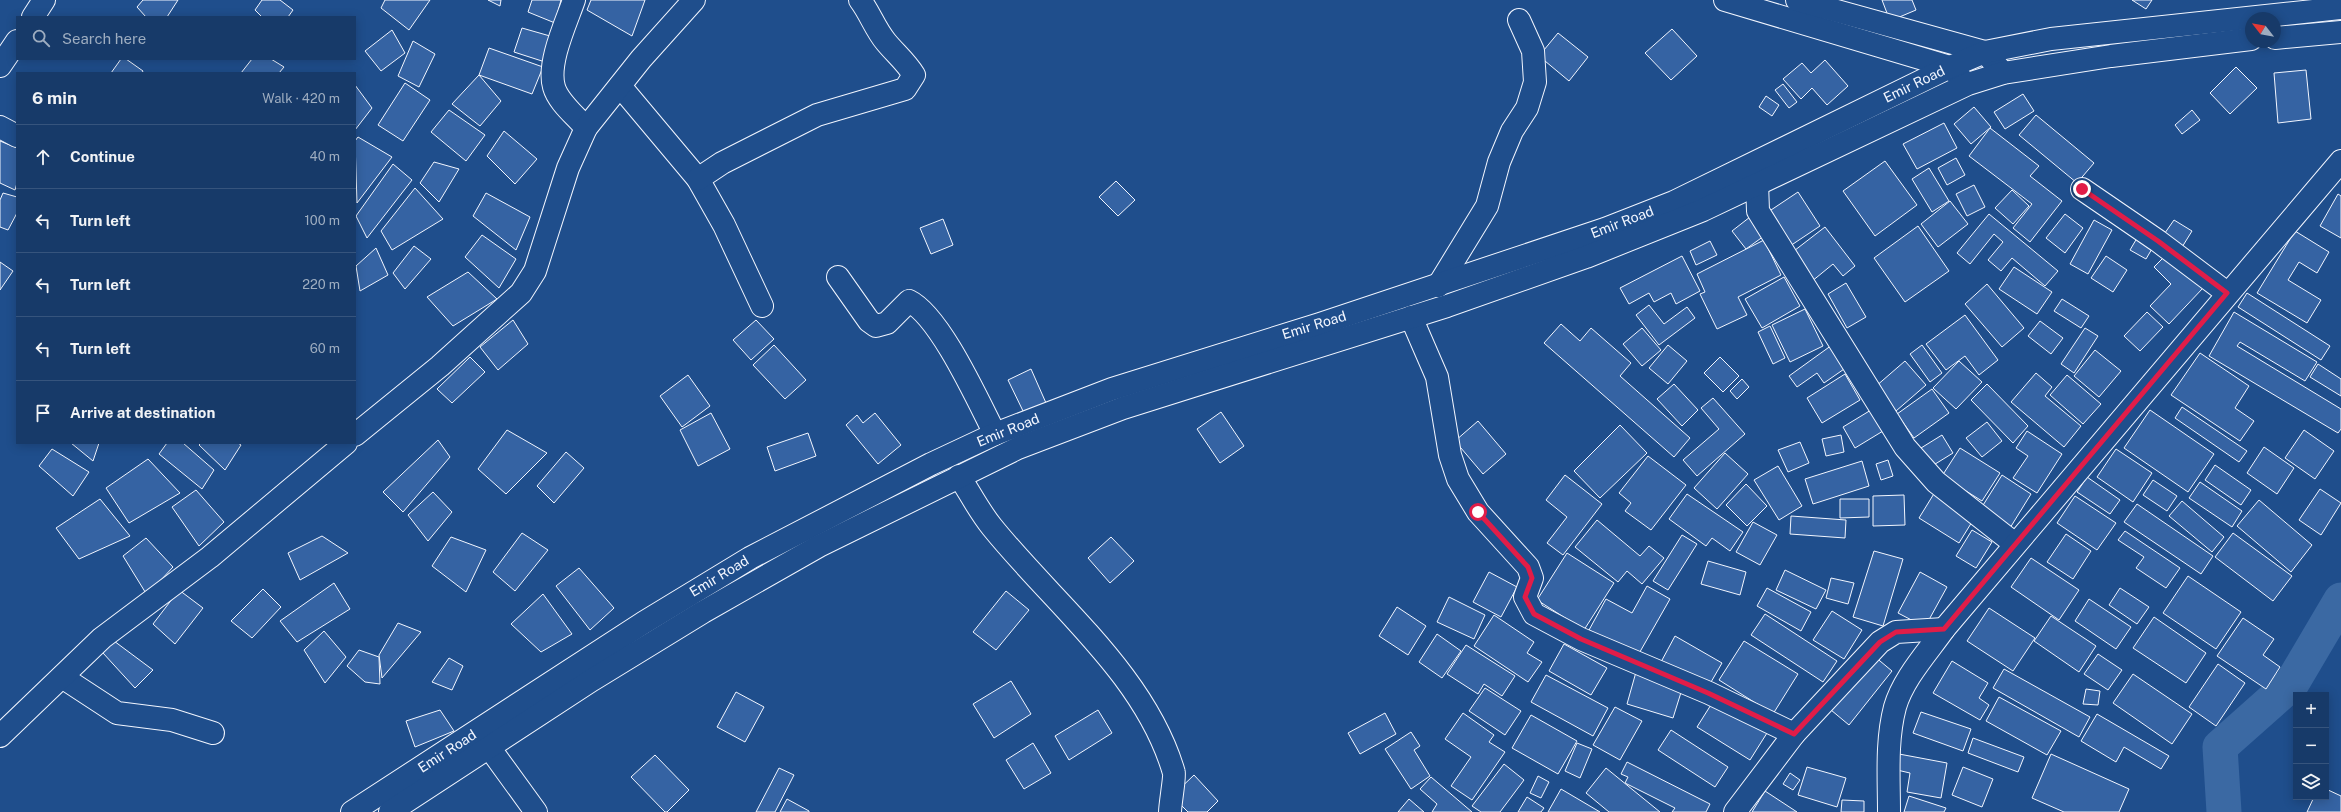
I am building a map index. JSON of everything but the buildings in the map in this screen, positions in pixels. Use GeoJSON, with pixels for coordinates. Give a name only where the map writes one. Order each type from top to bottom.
{"type":"FeatureCollection","features":[{"type":"Feature","properties":{"kind":"main road"},"geometry":{"type":"LineString","coordinates":[[34,16],[44,0]]}},
{"type":"Feature","properties":{"kind":"main road"},"geometry":{"type":"LineString","coordinates":[[574,0],[553,66],[554,87],[562,100],[586,128]]}},
{"type":"Feature","properties":{"kind":"main road"},"geometry":{"type":"LineString","coordinates":[[356,434],[440,366],[521,293],[535,271],[568,168],[586,128],[694,0]]}},
{"type":"Feature","properties":{"kind":"main road"},"geometry":{"type":"LineString","coordinates":[[698,180],[722,162],[817,115],[905,89],[914,75],[908,66],[886,42],[869,12],[860,0]]}},
{"type":"Feature","properties":{"kind":"main road"},"geometry":{"type":"LineString","coordinates":[[1725,0],[1950,67],[1968,84]]}},
{"type":"Feature","properties":{"kind":"main road"},"geometry":{"type":"LineString","coordinates":[[1797,0],[1986,52],[2003,73]]}},
{"type":"Feature","properties":{"kind":"main road","name":"Emir Road"},"geometry":{"type":"LineString","coordinates":[[390,812],[482,740],[643,623],[750,558],[853,502],[994,434],[1112,389],[1186,364],[1438,286],[1605,229],[1674,202],[1950,67],[1986,52],[2051,39],[2341,8]]}},
{"type":"Feature","properties":{"kind":"main road"},"geometry":{"type":"LineString","coordinates":[[1438,286],[1487,206],[1498,162],[1512,131],[1527,108],[1535,82],[1533,51],[1519,20]]}},
{"type":"Feature","properties":{"kind":"main road"},"geometry":{"type":"LineString","coordinates":[[2281,37],[2341,32]]}},
{"type":"Feature","properties":{"kind":"main road","name":"Emir Road"},"geometry":{"type":"LineString","coordinates":[[352,812],[592,680],[703,612],[819,546],[1018,448],[1123,408],[1411,317],[1606,250],[1703,210],[1968,84],[2003,73],[2111,56],[2245,40]]}},
{"type":"Feature","properties":{"kind":"main road"},"geometry":{"type":"LineString","coordinates":[[0,66],[16,42]]}},
{"type":"Feature","properties":{"kind":"main road"},"geometry":{"type":"LineString","coordinates":[[620,86],[698,180],[724,225],[762,306]]}},
{"type":"Feature","properties":{"kind":"main road"},"geometry":{"type":"LineString","coordinates":[[0,127],[16,135]]}},
{"type":"Feature","properties":{"kind":"main road"},"geometry":{"type":"LineString","coordinates":[[1889,812],[1890,738],[1895,707],[1908,680],[1944,629],[2227,293],[2341,161]]}},
{"type":"Feature","properties":{"kind":"main road"},"geometry":{"type":"LineString","coordinates":[[1757,183],[1758,211],[1905,447],[1936,482],[2016,544]]}},
{"type":"Feature","properties":{"kind":"main road"},"geometry":{"type":"LineString","coordinates":[[2082,189],[2158,241],[2227,293]]}},
{"type":"Feature","properties":{"kind":"main road"},"geometry":{"type":"LineString","coordinates":[[838,277],[869,321],[876,326],[887,323],[909,301],[919,306],[929,316],[994,434]]}},
{"type":"Feature","properties":{"kind":"main road"},"geometry":{"type":"LineString","coordinates":[[1411,317],[1437,377],[1450,455],[1458,479],[1478,512],[1528,567],[1532,578],[1525,597],[1534,614],[1581,639],[1708,693],[1794,734]]}},
{"type":"Feature","properties":{"kind":"main road"},"geometry":{"type":"LineString","coordinates":[[0,736],[102,638],[210,556],[345,444]]}},
{"type":"Feature","properties":{"kind":"main road"},"geometry":{"type":"LineString","coordinates":[[959,476],[990,525],[1020,561],[1085,628],[1149,713],[1175,775],[1171,794],[1170,812]]}},
{"type":"Feature","properties":{"kind":"main road"},"geometry":{"type":"LineString","coordinates":[[1735,812],[1794,734],[1880,642],[1896,632],[1944,629]]}},
{"type":"Feature","properties":{"kind":"main road"},"geometry":{"type":"LineString","coordinates":[[62,677],[117,713],[172,720],[213,733]]}},
{"type":"Feature","properties":{"kind":"main road"},"geometry":{"type":"LineString","coordinates":[[482,740],[536,812]]}},
{"type":"Feature","properties":{"kind":"waterway"},"geometry":{"type":"LineString","coordinates":[[2224,812],[2220,747],[2292,683],[2341,600]]}},
{"type":"Feature","properties":{"kind":"route"},"geometry":{"type":"LineString","coordinates":[[1478,512],[1528,567],[1532,578],[1525,597],[1534,614],[1581,639],[1632,662],[1708,693],[1794,734],[1880,642],[1896,632],[1944,629],[2227,293],[2158,241],[2082,189]]}}]}
